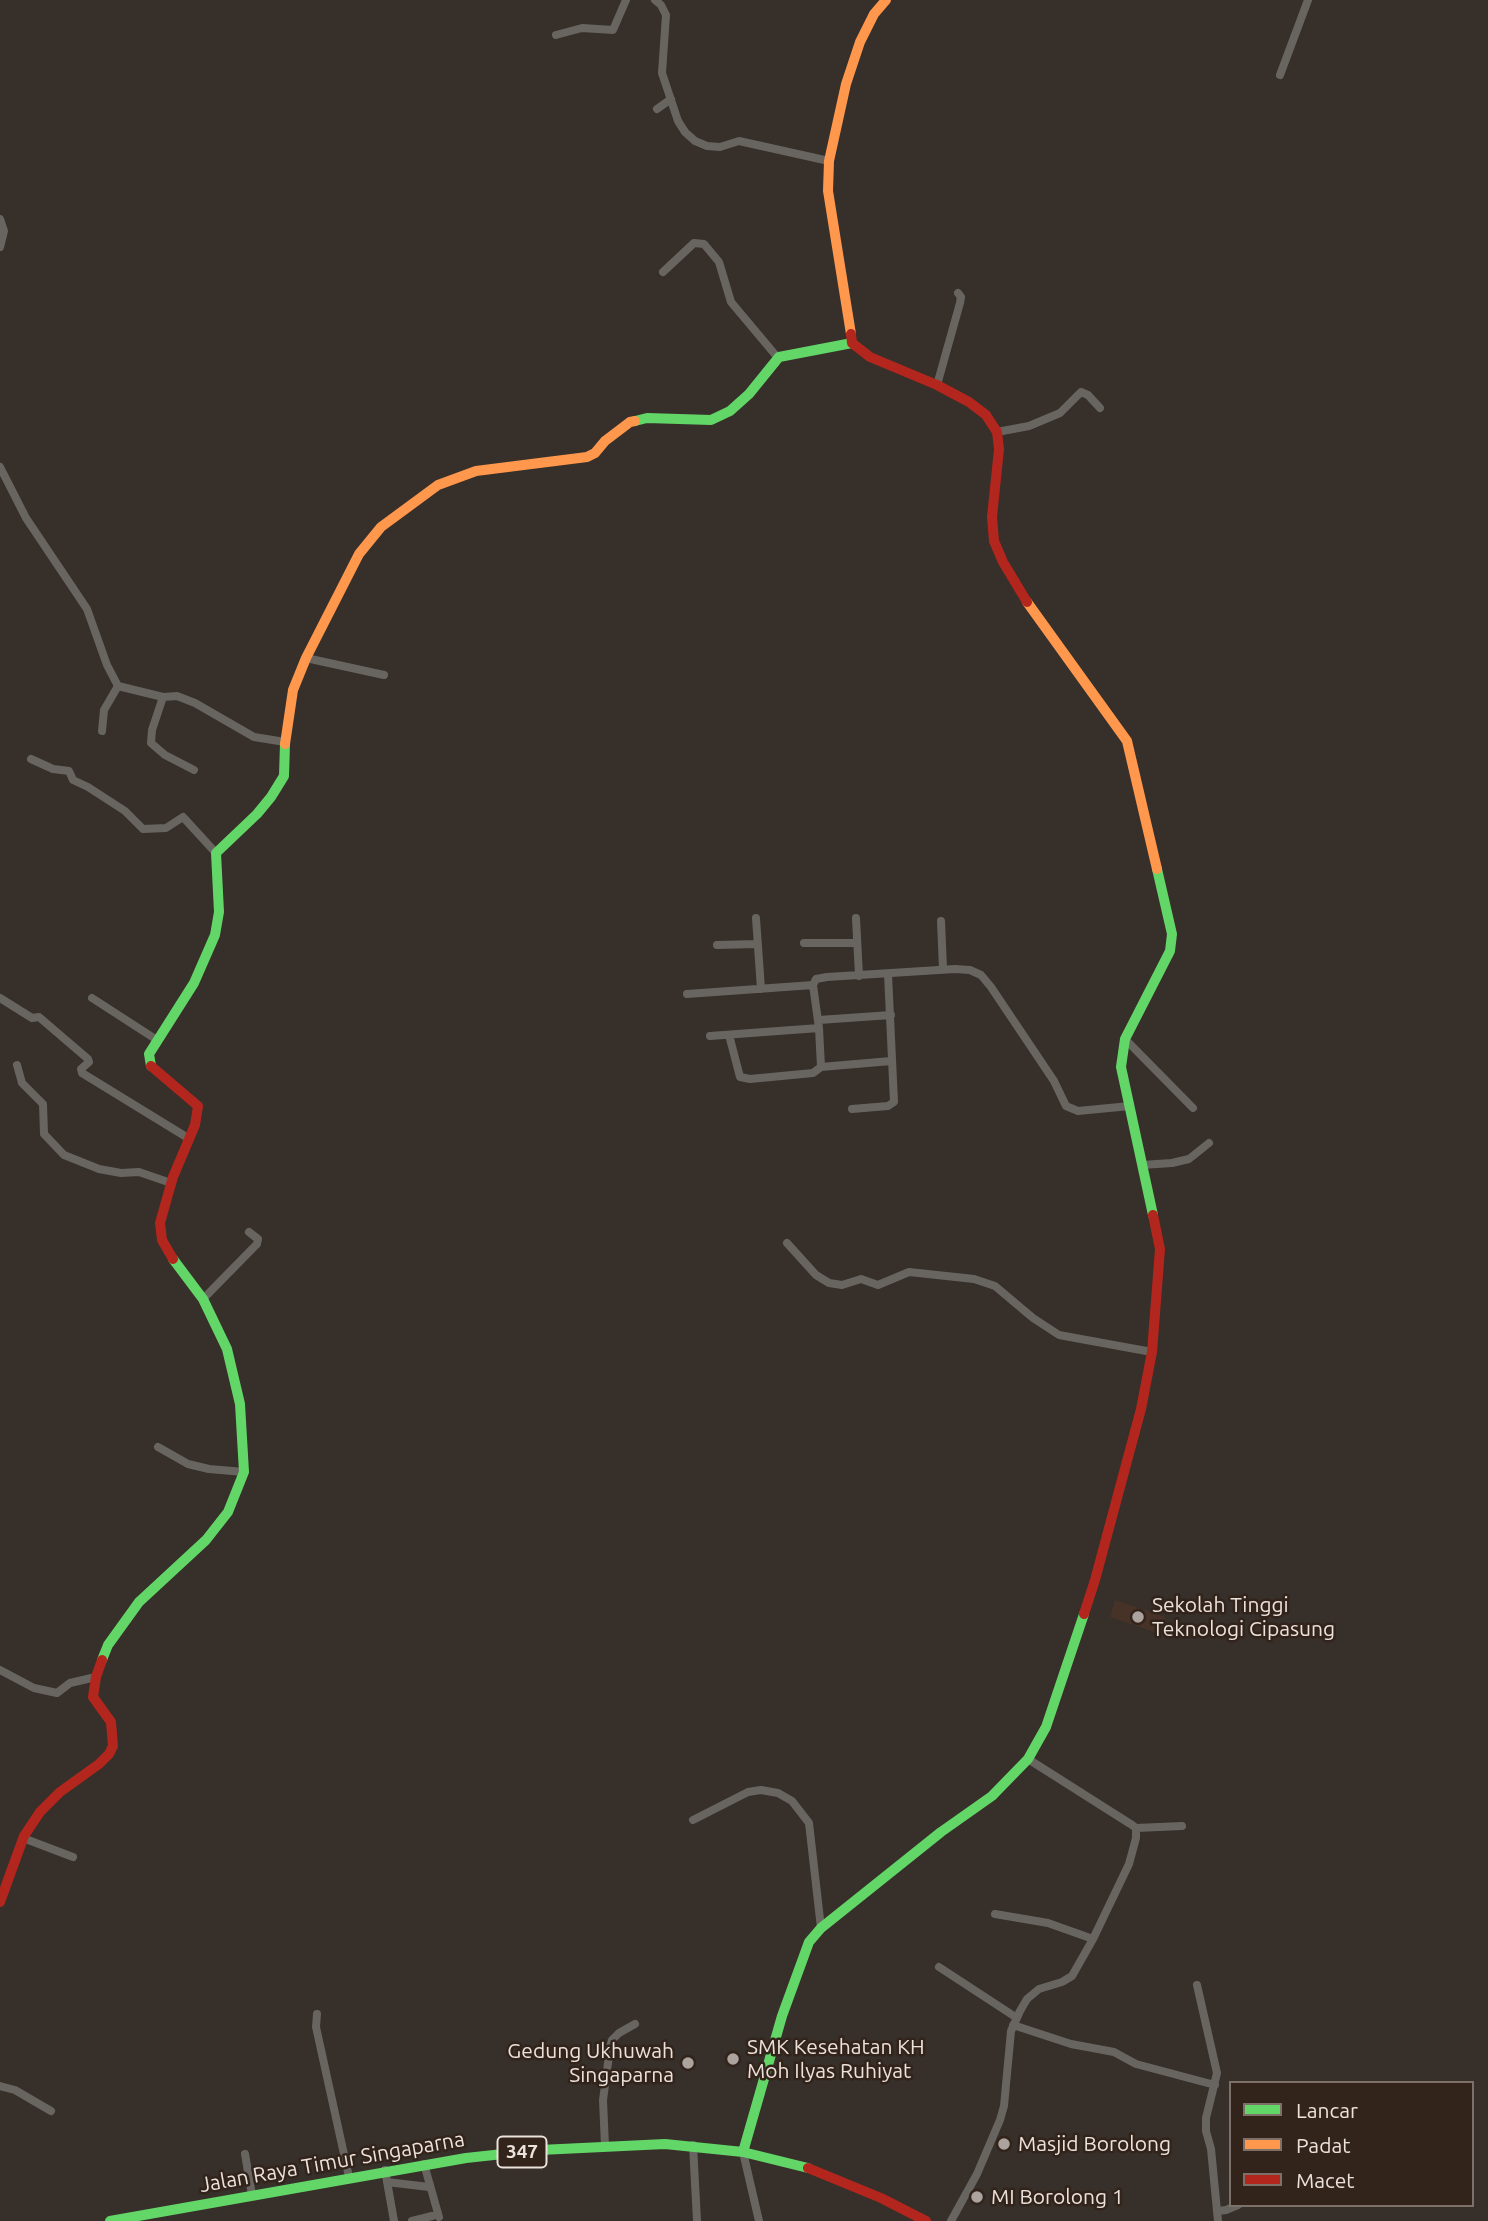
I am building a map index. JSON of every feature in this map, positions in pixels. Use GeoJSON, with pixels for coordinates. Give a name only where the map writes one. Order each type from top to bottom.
{"type":"FeatureCollection","features":[{"type":"Feature","properties":{"kind":"main road"},"geometry":{"type":"LineString","coordinates":[[743,2152],[782,2016],[804,1951],[821,1928],[941,1832],[992,1796],[1028,1759],[1046,1727],[1095,1580],[1141,1409],[1152,1352],[1160,1249],[1121,1067],[1125,1039],[1170,951],[1172,934],[1127,741],[1021,594],[995,541],[992,517],[999,449],[997,432],[986,415],[969,401],[870,357],[852,343],[828,191],[829,161],[846,84],[860,42],[874,14],[886,0]]}},
{"type":"Feature","properties":{"kind":"main road"},"geometry":{"type":"LineString","coordinates":[[0,1902],[23,1838],[40,1812],[60,1792],[99,1764],[109,1754],[113,1745],[111,1723],[93,1697],[96,1677],[108,1645],[122,1623],[170,1572],[206,1540],[228,1512],[244,1472],[240,1404],[227,1349],[203,1299],[176,1264],[162,1240],[160,1223],[171,1182],[195,1125],[198,1106],[150,1069],[149,1054],[194,983],[206,950],[215,935],[219,912],[216,853],[271,797],[284,776],[285,742],[293,690],[306,658],[359,554],[381,527],[438,485],[476,471],[587,457],[630,422],[647,418],[711,420],[730,411],[749,394],[778,358],[852,343]]}},
{"type":"Feature","properties":{"kind":"main road","name":"Jalan Raya Timur Singaparna"},"geometry":{"type":"LineString","coordinates":[[110,2221],[349,2177],[386,2176],[424,2164],[540,2150],[693,2146],[743,2152],[813,2170],[881,2198],[926,2221]]}},
{"type":"Feature","properties":{"kind":"street"},"geometry":{"type":"LineString","coordinates":[[556,35],[582,28],[613,30],[626,0]]}},
{"type":"Feature","properties":{"kind":"street"},"geometry":{"type":"LineString","coordinates":[[655,0],[666,15],[662,73],[678,121],[685,132],[695,141],[707,146],[720,147],[739,141],[829,161]]}},
{"type":"Feature","properties":{"kind":"street"},"geometry":{"type":"LineString","coordinates":[[1280,75],[1308,0]]}},
{"type":"Feature","properties":{"kind":"street"},"geometry":{"type":"LineString","coordinates":[[657,108],[671,99]]}},
{"type":"Feature","properties":{"kind":"street"},"geometry":{"type":"LineString","coordinates":[[0,219],[4,232],[0,247]]}},
{"type":"Feature","properties":{"kind":"street"},"geometry":{"type":"LineString","coordinates":[[663,272],[694,243],[704,244],[719,262],[731,302],[778,358]]}},
{"type":"Feature","properties":{"kind":"street"},"geometry":{"type":"LineString","coordinates":[[937,385],[960,303],[961,297],[958,293]]}},
{"type":"Feature","properties":{"kind":"street"},"geometry":{"type":"LineString","coordinates":[[997,432],[1029,426],[1060,413],[1081,392],[1088,395],[1100,408]]}},
{"type":"Feature","properties":{"kind":"street"},"geometry":{"type":"LineString","coordinates":[[0,467],[26,518],[87,609],[107,665],[118,686],[163,696],[177,696],[195,703],[254,737],[285,742]]}},
{"type":"Feature","properties":{"kind":"street"},"geometry":{"type":"LineString","coordinates":[[306,658],[384,675]]}},
{"type":"Feature","properties":{"kind":"street"},"geometry":{"type":"LineString","coordinates":[[102,731],[104,710],[118,686]]}},
{"type":"Feature","properties":{"kind":"street"},"geometry":{"type":"LineString","coordinates":[[163,696],[152,730],[151,743],[165,755],[194,770]]}},
{"type":"Feature","properties":{"kind":"street"},"geometry":{"type":"LineString","coordinates":[[31,759],[53,769],[69,771],[73,780],[88,786],[125,811],[143,829],[166,828],[183,817],[216,853]]}},
{"type":"Feature","properties":{"kind":"street"},"geometry":{"type":"LineString","coordinates":[[856,918],[859,976]]}},
{"type":"Feature","properties":{"kind":"street"},"geometry":{"type":"LineString","coordinates":[[756,919],[761,989]]}},
{"type":"Feature","properties":{"kind":"street"},"geometry":{"type":"LineString","coordinates":[[941,921],[943,969]]}},
{"type":"Feature","properties":{"kind":"street"},"geometry":{"type":"LineString","coordinates":[[804,943],[856,943]]}},
{"type":"Feature","properties":{"kind":"street"},"geometry":{"type":"LineString","coordinates":[[717,945],[757,944]]}},
{"type":"Feature","properties":{"kind":"street"},"geometry":{"type":"LineString","coordinates":[[821,1067],[819,1024],[813,985],[816,979],[943,969],[970,970],[981,975],[1054,1081],[1066,1106],[1078,1111],[1130,1106]]}},
{"type":"Feature","properties":{"kind":"street"},"geometry":{"type":"LineString","coordinates":[[852,1109],[888,1106],[894,1102],[888,974]]}},
{"type":"Feature","properties":{"kind":"street"},"geometry":{"type":"LineString","coordinates":[[687,994],[813,985]]}},
{"type":"Feature","properties":{"kind":"street"},"geometry":{"type":"LineString","coordinates":[[0,998],[32,1018],[39,1017],[89,1059],[81,1069],[82,1073],[188,1138]]}},
{"type":"Feature","properties":{"kind":"street"},"geometry":{"type":"LineString","coordinates":[[92,998],[158,1040]]}},
{"type":"Feature","properties":{"kind":"street"},"geometry":{"type":"LineString","coordinates":[[710,1036],[891,1015]]}},
{"type":"Feature","properties":{"kind":"street"},"geometry":{"type":"LineString","coordinates":[[729,1035],[742,1079],[813,1073],[821,1067],[891,1061]]}},
{"type":"Feature","properties":{"kind":"street"},"geometry":{"type":"LineString","coordinates":[[1125,1039],[1193,1108]]}},
{"type":"Feature","properties":{"kind":"street"},"geometry":{"type":"LineString","coordinates":[[17,1065],[22,1083],[43,1104],[44,1134],[64,1155],[99,1169],[121,1173],[139,1172],[171,1182]]}},
{"type":"Feature","properties":{"kind":"street"},"geometry":{"type":"LineString","coordinates":[[1142,1166],[1189,1158],[1209,1143]]}},
{"type":"Feature","properties":{"kind":"street"},"geometry":{"type":"LineString","coordinates":[[203,1299],[257,1244],[258,1239],[249,1232]]}},
{"type":"Feature","properties":{"kind":"street"},"geometry":{"type":"LineString","coordinates":[[788,1243],[816,1275],[829,1283],[842,1285],[860,1279],[880,1284],[909,1272],[974,1279],[995,1286],[1033,1318],[1059,1335],[1152,1352]]}},
{"type":"Feature","properties":{"kind":"street"},"geometry":{"type":"LineString","coordinates":[[158,1447],[188,1464],[244,1472]]}},
{"type":"Feature","properties":{"kind":"street"},"geometry":{"type":"LineString","coordinates":[[0,1670],[34,1688],[57,1693],[70,1684],[96,1677]]}},
{"type":"Feature","properties":{"kind":"street"},"geometry":{"type":"LineString","coordinates":[[1028,1759],[1136,1828],[1182,1826]]}},
{"type":"Feature","properties":{"kind":"street"},"geometry":{"type":"LineString","coordinates":[[693,1820],[748,1792],[778,1793],[792,1801],[809,1823],[821,1928]]}},
{"type":"Feature","properties":{"kind":"street"},"geometry":{"type":"LineString","coordinates":[[951,2221],[977,2174],[1000,2120],[1015,2022],[1027,1999],[1039,1989],[1072,1976],[1129,1864],[1136,1828]]}},
{"type":"Feature","properties":{"kind":"street"},"geometry":{"type":"LineString","coordinates":[[23,1838],[73,1857]]}},
{"type":"Feature","properties":{"kind":"street"},"geometry":{"type":"LineString","coordinates":[[995,1914],[1048,1923],[1093,1939]]}},
{"type":"Feature","properties":{"kind":"street"},"geometry":{"type":"LineString","coordinates":[[939,1967],[1015,2022],[1071,2044],[1114,2052],[1136,2064],[1215,2085]]}},
{"type":"Feature","properties":{"kind":"street"},"geometry":{"type":"LineString","coordinates":[[1197,1985],[1216,2066],[1206,2131],[1211,2149],[1218,2221]]}},
{"type":"Feature","properties":{"kind":"street"},"geometry":{"type":"LineString","coordinates":[[317,2014],[316,2027],[349,2177]]}},
{"type":"Feature","properties":{"kind":"street"},"geometry":{"type":"LineString","coordinates":[[605,2147],[603,2100],[610,2048],[612,2040],[618,2034],[635,2024]]}},
{"type":"Feature","properties":{"kind":"street"},"geometry":{"type":"LineString","coordinates":[[0,2086],[15,2091],[51,2111]]}},
{"type":"Feature","properties":{"kind":"street"},"geometry":{"type":"LineString","coordinates":[[693,2146],[697,2221]]}},
{"type":"Feature","properties":{"kind":"street"},"geometry":{"type":"LineString","coordinates":[[743,2152],[759,2221]]}},
{"type":"Feature","properties":{"kind":"street"},"geometry":{"type":"LineString","coordinates":[[245,2154],[252,2195]]}},
{"type":"Feature","properties":{"kind":"street"},"geometry":{"type":"LineString","coordinates":[[412,2221],[436,2217],[424,2164]]}},
{"type":"Feature","properties":{"kind":"street"},"geometry":{"type":"LineString","coordinates":[[394,2221],[386,2176],[429,2188]]}},
{"type":"Feature","properties":{"kind":"street"},"geometry":{"type":"LineString","coordinates":[[1218,2211],[1233,2207]]}},
{"type":"Feature","properties":{"kind":"shaded area","name":"Sekolah Tinggi Teknologi Cipasung"},"geometry":{"type":"Polygon","coordinates":[[[1115,1600],[1166,1617],[1160,1634],[1110,1617],[1115,1600]]]}},
{"type":"Feature","properties":{"kind":"traffic: fast"},"geometry":{"type":"LineString","coordinates":[[635,421],[647,418],[711,420],[730,411],[749,394],[779,357],[852,343]]}},
{"type":"Feature","properties":{"kind":"traffic: fast"},"geometry":{"type":"LineString","coordinates":[[151,1066],[149,1054],[194,983],[215,935],[219,912],[216,853],[271,797],[284,776],[285,744]]}},
{"type":"Feature","properties":{"kind":"traffic: fast"},"geometry":{"type":"LineString","coordinates":[[1153,1215],[1121,1067],[1125,1039],[1170,951],[1172,934],[1157,869]]}},
{"type":"Feature","properties":{"kind":"traffic: fast"},"geometry":{"type":"LineString","coordinates":[[102,1660],[108,1645],[139,1602],[206,1540],[228,1512],[244,1472],[240,1404],[227,1349],[203,1299],[173,1259]]}},
{"type":"Feature","properties":{"kind":"traffic: fast"},"geometry":{"type":"LineString","coordinates":[[743,2152],[782,2016],[809,1942],[821,1928],[941,1832],[992,1796],[1028,1759],[1046,1727],[1084,1614]]}},
{"type":"Feature","properties":{"kind":"traffic: fast"},"geometry":{"type":"LineString","coordinates":[[110,2221],[466,2158],[540,2150],[665,2144],[743,2152],[808,2168]]}},
{"type":"Feature","properties":{"kind":"traffic: slow"},"geometry":{"type":"LineString","coordinates":[[851,334],[828,191],[829,161],[846,84],[860,42],[874,14],[886,0]]}},
{"type":"Feature","properties":{"kind":"traffic: slow"},"geometry":{"type":"LineString","coordinates":[[285,744],[293,690],[306,658],[359,554],[381,527],[438,485],[476,471],[587,457],[630,422],[635,421]]}},
{"type":"Feature","properties":{"kind":"traffic: slow"},"geometry":{"type":"LineString","coordinates":[[1027,602],[1127,741],[1157,869]]}},
{"type":"Feature","properties":{"kind":"traffic: jam"},"geometry":{"type":"LineString","coordinates":[[851,334],[852,343],[870,357],[937,385],[969,402],[986,415],[997,432],[999,449],[992,517],[994,541],[1027,602]]}},
{"type":"Feature","properties":{"kind":"traffic: jam"},"geometry":{"type":"LineString","coordinates":[[151,1066],[198,1106],[195,1125],[173,1177],[160,1223],[162,1240],[173,1259]]}},
{"type":"Feature","properties":{"kind":"traffic: jam"},"geometry":{"type":"LineString","coordinates":[[1084,1614],[1141,1409],[1152,1352],[1160,1249],[1153,1215]]}},
{"type":"Feature","properties":{"kind":"traffic: jam"},"geometry":{"type":"LineString","coordinates":[[0,1902],[24,1836],[40,1812],[60,1792],[99,1764],[113,1746],[111,1722],[93,1697],[102,1660]]}},
{"type":"Feature","properties":{"kind":"traffic: jam"},"geometry":{"type":"LineString","coordinates":[[808,2168],[881,2198],[926,2221]]}},
{"type":"Feature","properties":{"kind":"place","name":"Sekolah Tinggi Teknologi Cipasung"},"geometry":{"type":"Point","coordinates":[1138,1617]}},
{"type":"Feature","properties":{"kind":"place","name":"SMK Kesehatan KH Moh Ilyas Ruhiyat"},"geometry":{"type":"Point","coordinates":[733,2059]}},
{"type":"Feature","properties":{"kind":"place","name":"Gedung Ukhuwah Singaparna"},"geometry":{"type":"Point","coordinates":[688,2063]}},
{"type":"Feature","properties":{"kind":"place","name":"Masjid Borolong"},"geometry":{"type":"Point","coordinates":[1004,2144]}},
{"type":"Feature","properties":{"kind":"place","name":"MI Borolong 1"},"geometry":{"type":"Point","coordinates":[977,2197]}}]}
